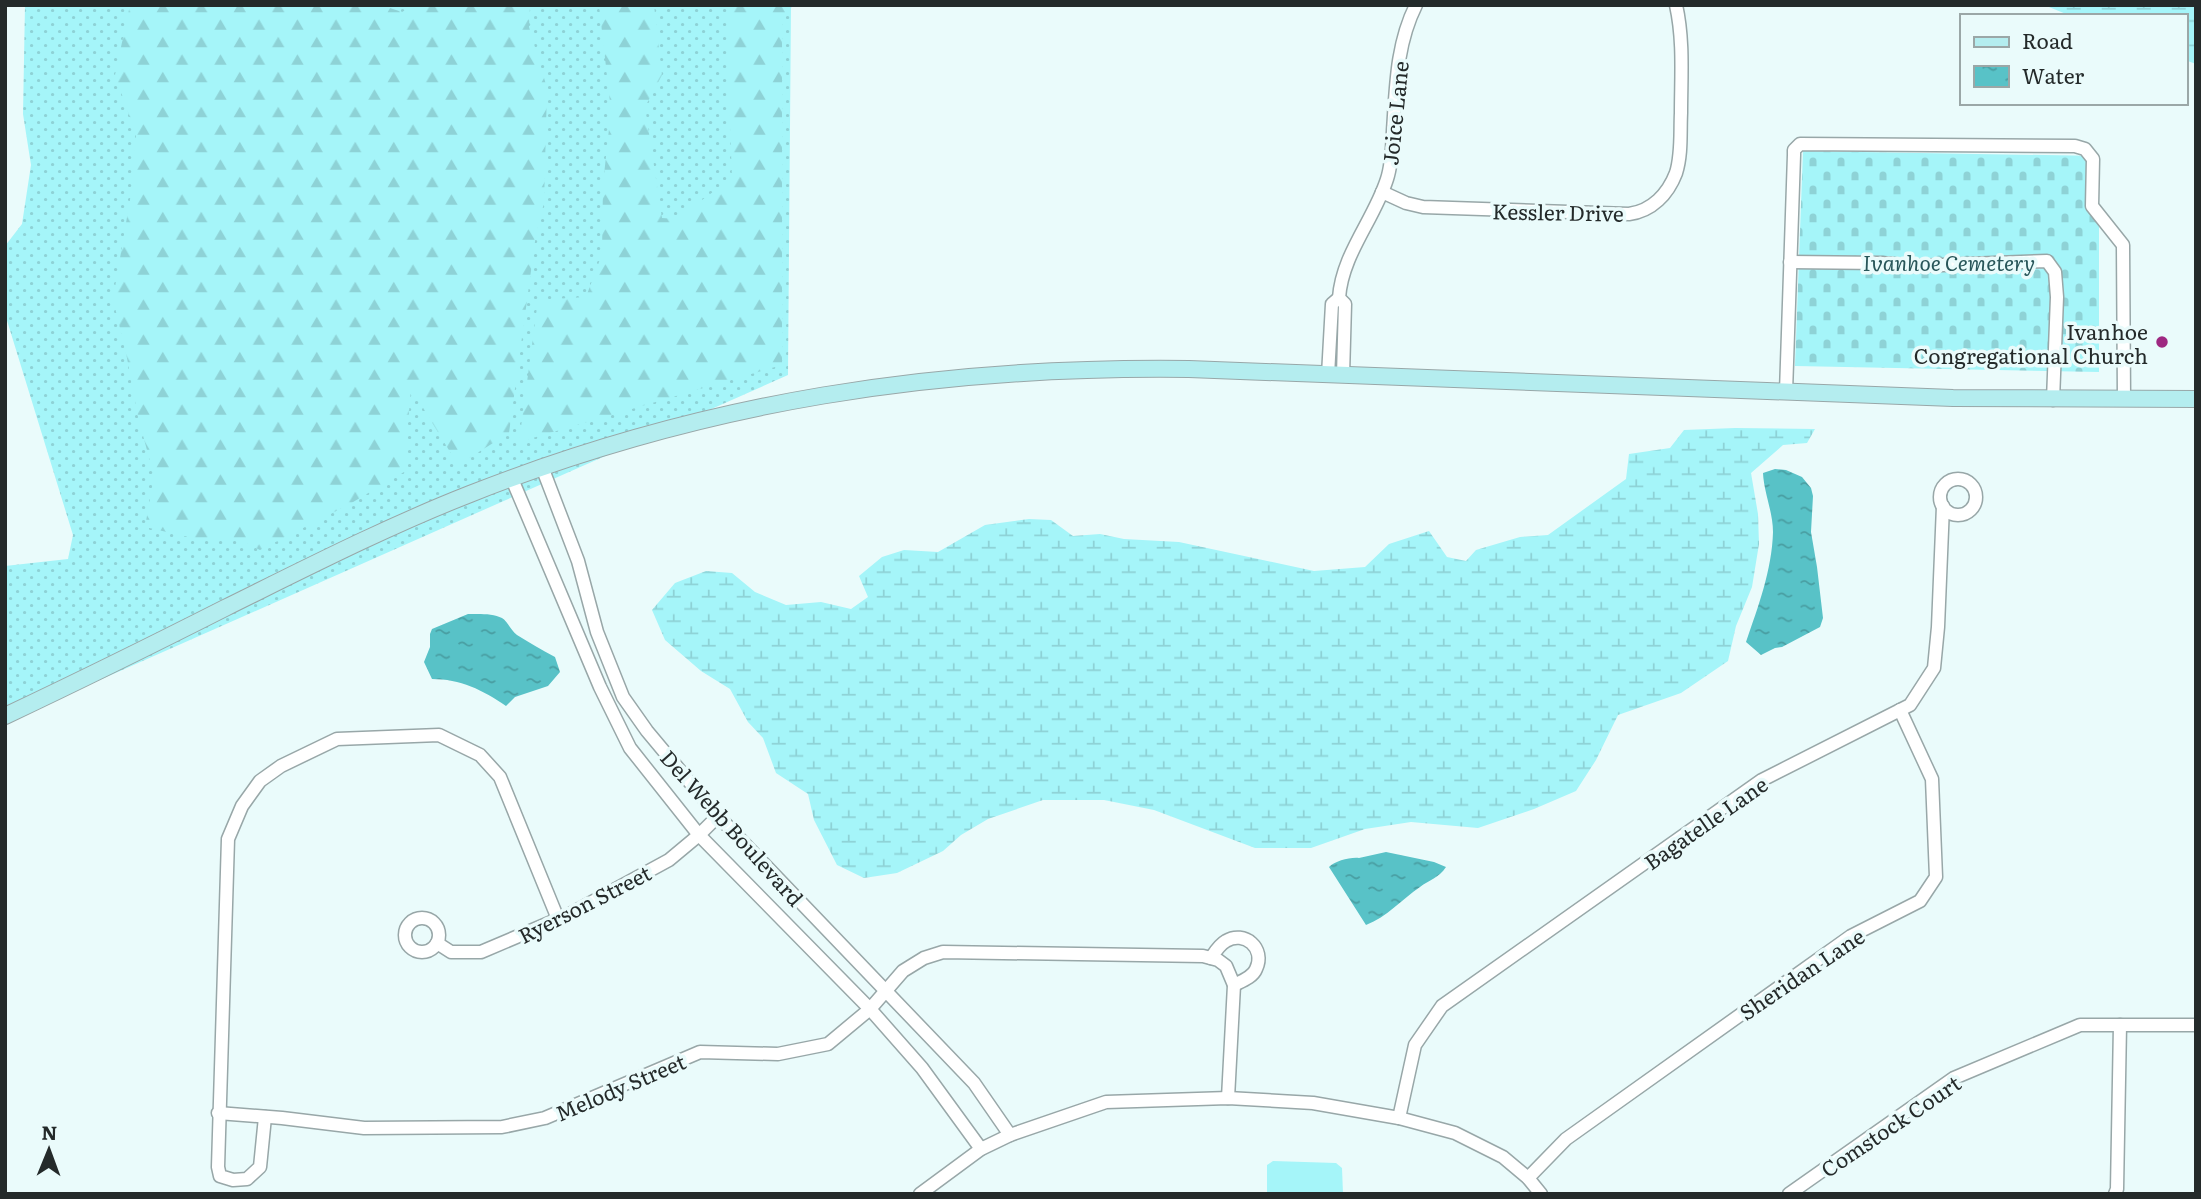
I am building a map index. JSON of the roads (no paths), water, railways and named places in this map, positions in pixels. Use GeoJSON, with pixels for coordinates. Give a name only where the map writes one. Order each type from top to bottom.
{"type":"FeatureCollection","features":[{"type":"Feature","properties":{"kind":"main road"},"geometry":{"type":"LineString","coordinates":[[5,716],[341,550],[445,504],[542,467],[713,417],[872,387],[971,375],[1104,368],[1952,398],[2196,399]]}},
{"type":"Feature","properties":{"kind":"street","name":"Joice Lane"},"geometry":{"type":"LineString","coordinates":[[1336,375],[1332,304],[1339,298],[1347,263],[1382,191],[1391,162],[1401,44],[1416,5]]}},
{"type":"Feature","properties":{"kind":"street","name":"Kessler Drive"},"geometry":{"type":"LineString","coordinates":[[1382,191],[1406,203],[1423,207],[1629,214],[1647,209],[1664,194],[1673,180],[1680,154],[1682,54],[1676,5]]}},
{"type":"Feature","properties":{"kind":"street"},"geometry":{"type":"LineString","coordinates":[[1786,392],[1794,150],[1800,144],[2080,147],[2093,159],[2092,206],[2123,245],[2124,399]]}},
{"type":"Feature","properties":{"kind":"street"},"geometry":{"type":"LineString","coordinates":[[1790,262],[1916,265],[2047,261],[2055,272],[2057,297],[2053,400]]}},
{"type":"Feature","properties":{"kind":"street","name":"Del Webb Boulevard"},"geometry":{"type":"LineString","coordinates":[[542,467],[578,561],[597,632],[623,697],[647,732],[718,816],[974,1083],[1010,1135]]}},
{"type":"Feature","properties":{"kind":"street","name":"Del Webb Boulevard"},"geometry":{"type":"LineString","coordinates":[[512,479],[600,687],[630,748],[699,835],[870,1010],[922,1068],[981,1149]]}},
{"type":"Feature","properties":{"kind":"street","name":"Bagatelle Lane"},"geometry":{"type":"LineString","coordinates":[[1399,1118],[1415,1045],[1442,1006],[1762,780],[1910,705],[1934,668],[1943,506]]}},
{"type":"Feature","properties":{"kind":"street","name":"Sheridan Lane"},"geometry":{"type":"LineString","coordinates":[[1528,1178],[1566,1139],[1851,936],[1920,901],[1936,877],[1932,779],[1900,710]]}},
{"type":"Feature","properties":{"kind":"street"},"geometry":{"type":"LineString","coordinates":[[265,1117],[260,1167],[247,1180],[220,1176],[218,1113],[228,839],[242,806],[260,781],[277,768],[337,739],[361,737],[439,735],[480,755],[500,777],[558,919]]}},
{"type":"Feature","properties":{"kind":"street","name":"Ryerson Street"},"geometry":{"type":"LineString","coordinates":[[437,943],[451,952],[481,952],[558,919],[669,860],[718,816]]}},
{"type":"Feature","properties":{"kind":"street"},"geometry":{"type":"LineString","coordinates":[[1228,1098],[1234,985],[1226,967],[1211,958],[1228,939],[1240,937],[1257,948],[1259,959],[1256,970],[1234,985]]}},
{"type":"Feature","properties":{"kind":"street","name":"Melody Street"},"geometry":{"type":"LineString","coordinates":[[218,1113],[364,1128],[502,1127],[545,1118],[700,1052],[778,1054],[828,1044],[870,1010],[903,971],[924,958],[943,952],[1211,958]]}},
{"type":"Feature","properties":{"kind":"street","name":"Comstock Court"},"geometry":{"type":"LineString","coordinates":[[1789,1194],[1954,1078],[2080,1025],[2196,1026]]}},
{"type":"Feature","properties":{"kind":"street"},"geometry":{"type":"LineString","coordinates":[[2115,1194],[2120,1025]]}},
{"type":"Feature","properties":{"kind":"street"},"geometry":{"type":"LineString","coordinates":[[920,1194],[981,1149],[1010,1135],[1106,1102],[1228,1098],[1313,1103],[1399,1118],[1455,1132],[1503,1157],[1528,1178],[1541,1194]]}},
{"type":"Feature","properties":{"kind":"water"},"geometry":{"type":"Polygon","coordinates":[[[1775,469],[1786,470],[1802,477],[1811,488],[1811,532],[1823,618],[1820,627],[1761,655],[1746,642],[1764,588],[1772,546],[1773,525],[1763,473],[1775,469]]]}},
{"type":"Feature","properties":{"kind":"water"},"geometry":{"type":"Polygon","coordinates":[[[468,614],[502,618],[517,635],[555,657],[560,672],[548,686],[515,697],[506,706],[471,686],[432,679],[424,662],[430,647],[432,629],[468,614]]]}},
{"type":"Feature","properties":{"kind":"water"},"geometry":{"type":"Polygon","coordinates":[[[1386,852],[1446,867],[1388,913],[1366,925],[1329,867],[1343,860],[1386,852]]]}},
{"type":"Feature","properties":{"kind":"place","name":"Ivanhoe Congregational Church"},"geometry":{"type":"Point","coordinates":[2162,342]}},
{"type":"Feature","properties":{"kind":"park label","name":"Ivanhoe Cemetery"},"geometry":{"type":"Point","coordinates":[1949,261]}}]}
